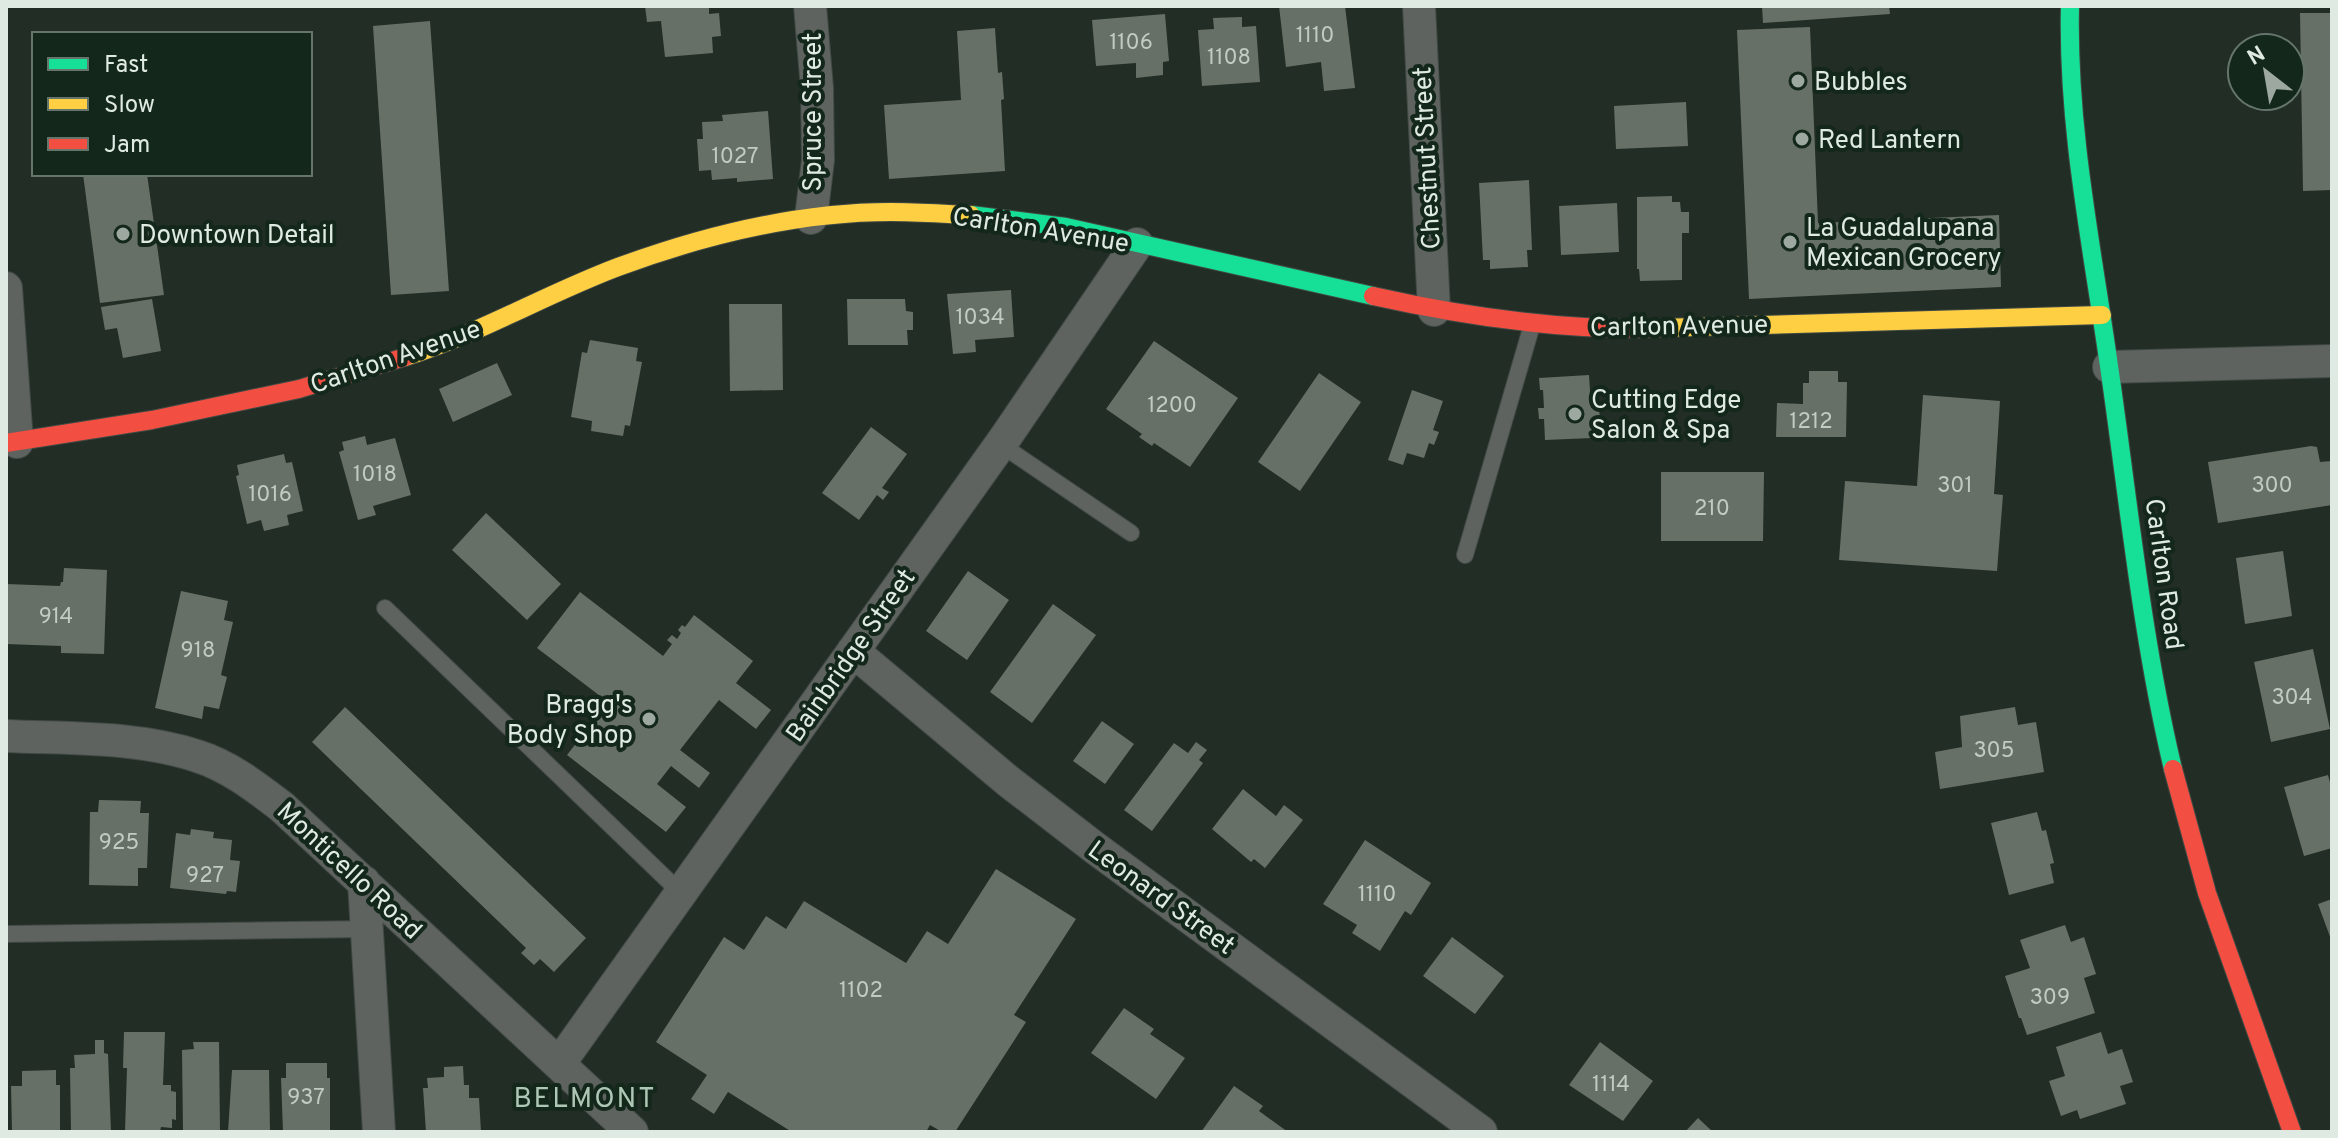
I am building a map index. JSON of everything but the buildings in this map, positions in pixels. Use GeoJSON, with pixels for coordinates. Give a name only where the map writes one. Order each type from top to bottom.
{"type":"FeatureCollection","features":[{"type":"Feature","properties":{"kind":"street","name":"Spruce Street"},"geometry":{"type":"LineString","coordinates":[[810,6],[817,88],[818,160],[811,218]]}},
{"type":"Feature","properties":{"kind":"street","name":"Chestnut Street"},"geometry":{"type":"LineString","coordinates":[[1419,6],[1434,310]]}},
{"type":"Feature","properties":{"kind":"street","name":"Carlton Road"},"geometry":{"type":"LineString","coordinates":[[2070,6],[2074,117],[2156,687],[2184,813],[2213,910],[2292,1132]]}},
{"type":"Feature","properties":{"kind":"street","name":"Carlton Avenue"},"geometry":{"type":"LineString","coordinates":[[11,443],[152,420],[299,389],[424,351],[615,268],[682,245],[767,224],[889,212],[978,215],[1066,227],[1434,310],[1533,323],[1619,329],[2102,315]]}},
{"type":"Feature","properties":{"kind":"street","name":"Bainbridge Street"},"geometry":{"type":"LineString","coordinates":[[559,1064],[1000,444],[1137,244]]}},
{"type":"Feature","properties":{"kind":"street"},"geometry":{"type":"LineString","coordinates":[[6,288],[11,443]]}},
{"type":"Feature","properties":{"kind":"street"},"geometry":{"type":"LineString","coordinates":[[2109,367],[2332,361]]}},
{"type":"Feature","properties":{"kind":"street","name":"Leonard Street"},"geometry":{"type":"LineString","coordinates":[[853,651],[1008,781],[1095,848],[1481,1132]]}},
{"type":"Feature","properties":{"kind":"street","name":"Monticello Road"},"geometry":{"type":"LineString","coordinates":[[6,736],[143,742],[199,756],[243,778],[282,807],[632,1132]]}},
{"type":"Feature","properties":{"kind":"street"},"geometry":{"type":"LineString","coordinates":[[364,882],[379,1132]]}},
{"type":"Feature","properties":{"kind":"lane"},"geometry":{"type":"LineString","coordinates":[[1465,555],[1533,323]]}},
{"type":"Feature","properties":{"kind":"lane"},"geometry":{"type":"LineString","coordinates":[[1000,444],[1131,533]]}},
{"type":"Feature","properties":{"kind":"lane"},"geometry":{"type":"LineString","coordinates":[[385,608],[681,893]]}},
{"type":"Feature","properties":{"kind":"lane"},"geometry":{"type":"LineString","coordinates":[[6,934],[367,929]]}},
{"type":"Feature","properties":{"kind":"traffic: fast"},"geometry":{"type":"LineString","coordinates":[[2070,6],[2070,52],[2082,190],[2144,621],[2173,769]]}},
{"type":"Feature","properties":{"kind":"traffic: fast"},"geometry":{"type":"LineString","coordinates":[[971,215],[1066,227],[1373,296]]}},
{"type":"Feature","properties":{"kind":"traffic: slow"},"geometry":{"type":"LineString","coordinates":[[405,357],[459,337],[618,267],[718,236],[787,221],[856,213],[971,215]]}},
{"type":"Feature","properties":{"kind":"traffic: slow"},"geometry":{"type":"LineString","coordinates":[[1660,328],[2102,315]]}},
{"type":"Feature","properties":{"kind":"traffic: jam"},"geometry":{"type":"LineString","coordinates":[[1373,296],[1515,321],[1587,327],[1660,328]]}},
{"type":"Feature","properties":{"kind":"traffic: jam"},"geometry":{"type":"LineString","coordinates":[[6,443],[152,420],[299,389],[405,357]]}},
{"type":"Feature","properties":{"kind":"traffic: jam"},"geometry":{"type":"LineString","coordinates":[[2173,769],[2207,893],[2292,1132]]}},
{"type":"Feature","properties":{"kind":"place","name":"Bubbles"},"geometry":{"type":"Point","coordinates":[1798,81]}},
{"type":"Feature","properties":{"kind":"place","name":"Red Lantern"},"geometry":{"type":"Point","coordinates":[1802,139]}},
{"type":"Feature","properties":{"kind":"place","name":"Downtown Detail"},"geometry":{"type":"Point","coordinates":[123,234]}},
{"type":"Feature","properties":{"kind":"place","name":"La Guadalupana Mexican Grocery"},"geometry":{"type":"Point","coordinates":[1790,242]}},
{"type":"Feature","properties":{"kind":"place","name":"Cutting Edge Salon & Spa"},"geometry":{"type":"Point","coordinates":[1575,414]}},
{"type":"Feature","properties":{"kind":"place","name":"Bragg's Body Shop"},"geometry":{"type":"Point","coordinates":[649,719]}},
{"type":"Feature","properties":{"kind":"district","name":"BELMONT"},"geometry":{"type":"Point","coordinates":[585,1097]}}]}
